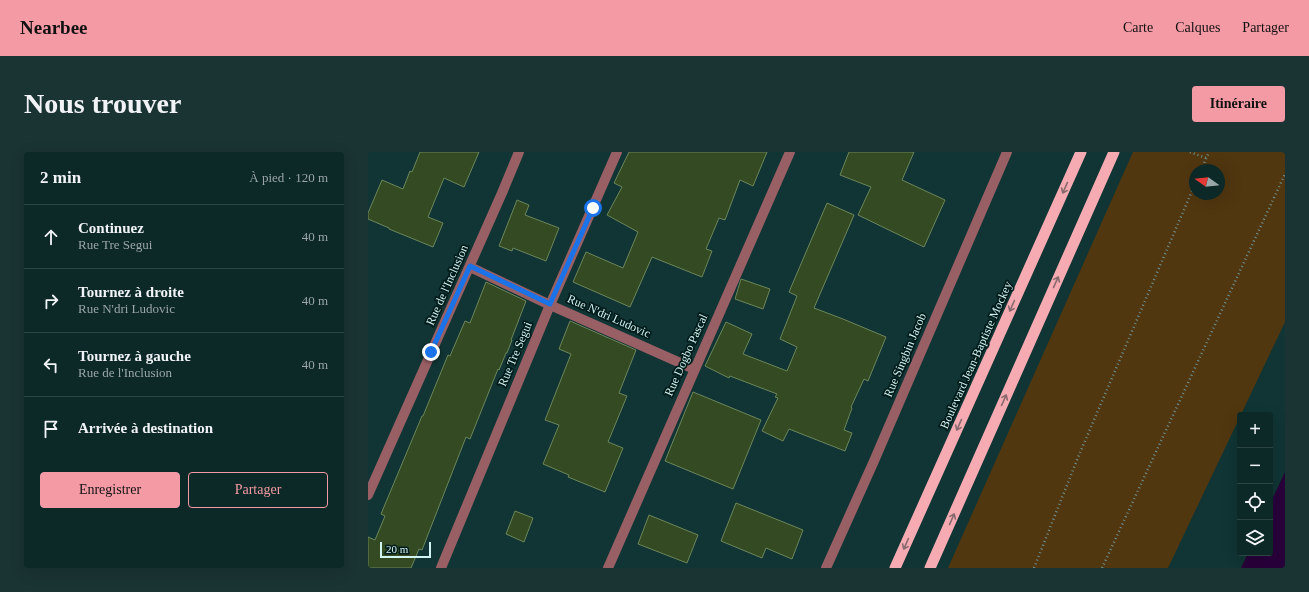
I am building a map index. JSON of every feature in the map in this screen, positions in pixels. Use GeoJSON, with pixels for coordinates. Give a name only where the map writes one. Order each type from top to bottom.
{"type":"FeatureCollection","features":[{"type":"Feature","properties":{"kind":"highway","name":"Boulevard Jean-Baptiste Mockey"},"geometry":{"type":"LineString","coordinates":[[895,568],[1081,152]]}},
{"type":"Feature","properties":{"kind":"highway"},"geometry":{"type":"LineString","coordinates":[[930,568],[1114,152]]}},
{"type":"Feature","properties":{"kind":"street","name":"Rue de l'Inclusion"},"geometry":{"type":"LineString","coordinates":[[368,494],[470,266],[519,152]]}},
{"type":"Feature","properties":{"kind":"street","name":"Rue Tre Segui"},"geometry":{"type":"LineString","coordinates":[[441,568],[550,304],[617,152]]}},
{"type":"Feature","properties":{"kind":"street","name":"Rue Dogbo Pascal"},"geometry":{"type":"LineString","coordinates":[[608,568],[790,152]]}},
{"type":"Feature","properties":{"kind":"street","name":"Rue Singbin Jacob"},"geometry":{"type":"LineString","coordinates":[[826,568],[874,461],[1007,152]]}},
{"type":"Feature","properties":{"kind":"street","name":"Rue N'dri Ludovic"},"geometry":{"type":"LineString","coordinates":[[470,266],[694,369]]}},
{"type":"Feature","properties":{"kind":"path"},"geometry":{"type":"LineString","coordinates":[[1190,152],[1206,158]]}},
{"type":"Feature","properties":{"kind":"path"},"geometry":{"type":"LineString","coordinates":[[1204,164],[1209,152]]}},
{"type":"Feature","properties":{"kind":"path"},"geometry":{"type":"LineString","coordinates":[[1102,568],[1285,174]]}},
{"type":"Feature","properties":{"kind":"path"},"geometry":{"type":"LineString","coordinates":[[1034,568],[1080,455],[1189,198]]}},
{"type":"Feature","properties":{"kind":"shaded area"},"geometry":{"type":"Polygon","coordinates":[[[1133,152],[1285,152],[1285,322],[1242,412],[1237,412],[1237,423],[1168,568],[948,568],[1133,152]]]}},
{"type":"Feature","properties":{"kind":"shaded area"},"geometry":{"type":"Polygon","coordinates":[[[1285,472],[1285,568],[1241,568],[1247,556],[1273,556],[1273,498],[1285,472]]]}},
{"type":"Feature","properties":{"kind":"building"},"geometry":{"type":"Polygon","coordinates":[[[420,152],[479,152],[464,187],[444,178],[428,217],[443,223],[433,247],[368,219],[368,213],[382,180],[403,189],[420,152]]]}},
{"type":"Feature","properties":{"kind":"building"},"geometry":{"type":"Polygon","coordinates":[[[629,152],[767,152],[753,186],[740,180],[725,220],[719,218],[706,249],[712,251],[702,277],[652,257],[630,307],[573,282],[586,252],[623,268],[638,232],[607,215],[622,187],[614,183],[629,152]]]}},
{"type":"Feature","properties":{"kind":"building"},"geometry":{"type":"Polygon","coordinates":[[[849,152],[914,152],[902,180],[945,200],[924,247],[858,215],[871,187],[840,175],[849,152]]]}},
{"type":"Feature","properties":{"kind":"building"},"geometry":{"type":"Polygon","coordinates":[[[517,200],[529,205],[525,215],[559,228],[546,261],[513,248],[512,251],[499,246],[517,200]]]}},
{"type":"Feature","properties":{"kind":"building"},"geometry":{"type":"Polygon","coordinates":[[[827,203],[854,215],[814,308],[886,337],[868,381],[864,379],[851,407],[852,408],[844,430],[852,433],[845,451],[789,429],[783,441],[762,431],[778,398],[775,397],[777,394],[730,376],[729,378],[705,366],[726,322],[752,334],[743,354],[787,371],[797,347],[780,339],[797,296],[789,292],[827,203]]]}},
{"type":"Feature","properties":{"kind":"building"},"geometry":{"type":"Polygon","coordinates":[[[741,279],[770,289],[763,309],[735,299],[741,279]]]}},
{"type":"Feature","properties":{"kind":"building"},"geometry":{"type":"Polygon","coordinates":[[[486,282],[526,301],[507,353],[499,370],[498,369],[470,439],[466,437],[422,550],[419,549],[411,568],[368,568],[368,537],[375,540],[385,516],[381,514],[448,355],[450,356],[465,321],[470,323],[486,282]]]}},
{"type":"Feature","properties":{"kind":"building"},"geometry":{"type":"Polygon","coordinates":[[[570,321],[636,350],[619,393],[627,396],[608,442],[623,448],[605,492],[568,477],[569,475],[543,464],[559,425],[545,420],[571,354],[559,349],[570,321]]]}},
{"type":"Feature","properties":{"kind":"building"},"geometry":{"type":"Polygon","coordinates":[[[693,392],[761,420],[733,489],[665,461],[693,392]]]}},
{"type":"Feature","properties":{"kind":"building"},"geometry":{"type":"Polygon","coordinates":[[[736,503],[803,530],[792,559],[766,548],[762,558],[721,541],[736,503]]]}},
{"type":"Feature","properties":{"kind":"building"},"geometry":{"type":"Polygon","coordinates":[[[515,511],[533,518],[524,542],[506,534],[515,511]]]}},
{"type":"Feature","properties":{"kind":"building"},"geometry":{"type":"Polygon","coordinates":[[[649,515],[698,535],[687,563],[638,544],[649,515]]]}},
{"type":"Feature","properties":{"kind":"route"},"geometry":{"type":"LineString","coordinates":[[431,352],[470,266],[550,304],[593,208]]}}]}
